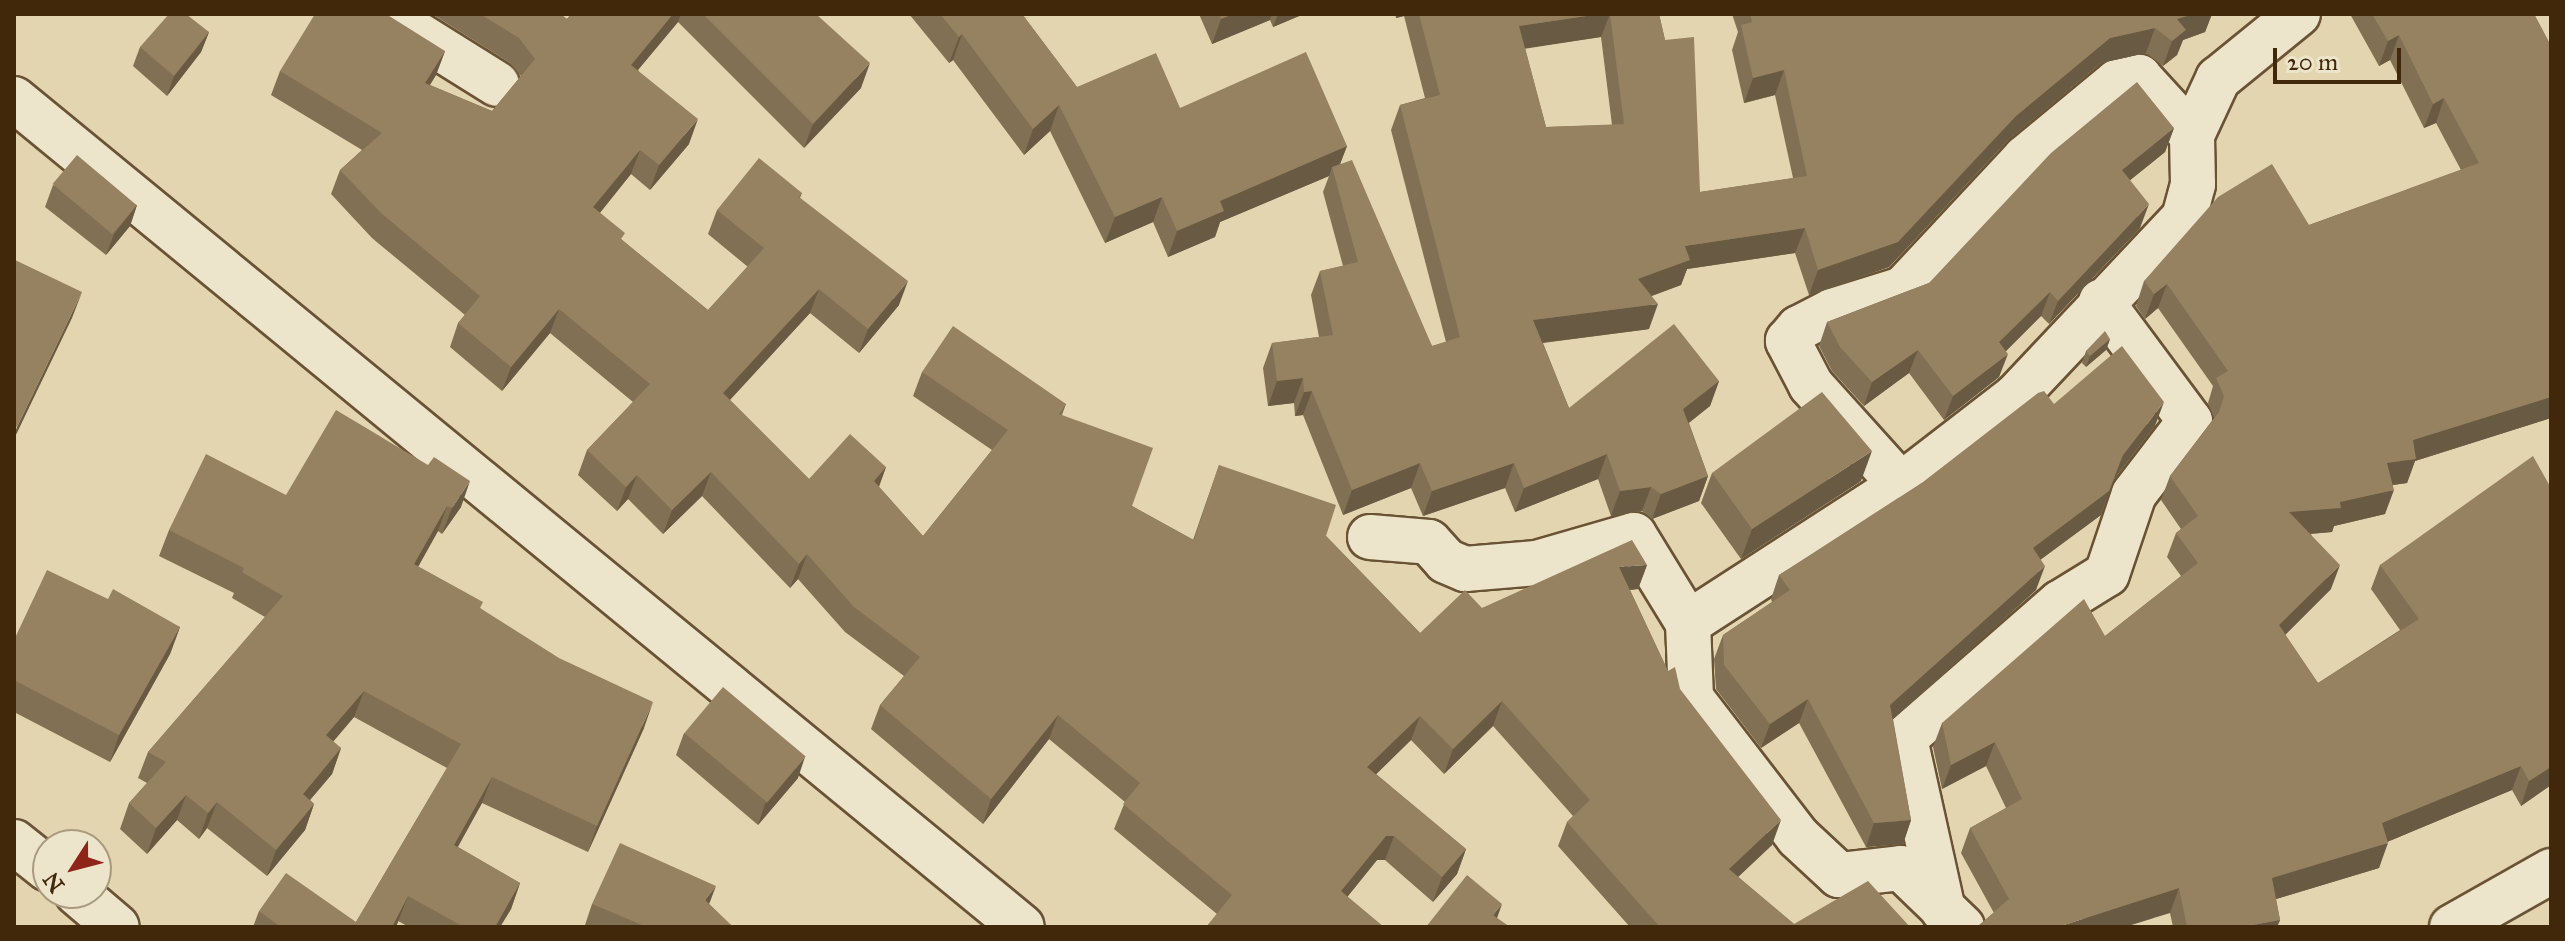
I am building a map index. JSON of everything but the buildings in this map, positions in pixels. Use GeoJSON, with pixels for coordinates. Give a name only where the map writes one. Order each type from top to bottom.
{"type":"FeatureCollection","features":[{"type":"Feature","properties":{"kind":"street"},"geometry":{"type":"LineString","coordinates":[[385,14],[497,84]]}},
{"type":"Feature","properties":{"kind":"street"},"geometry":{"type":"LineString","coordinates":[[1688,623],[1901,485],[2016,396],[2101,301],[2184,218],[2193,184],[2192,135],[2218,79],[2298,14]]}},
{"type":"Feature","properties":{"kind":"street"},"geometry":{"type":"LineString","coordinates":[[1901,485],[1811,385],[1788,341],[1799,328],[1832,311],[1903,289],[2025,158],[2117,82],[2139,77],[2192,135]]}},
{"type":"Feature","properties":{"kind":"street"},"geometry":{"type":"LineString","coordinates":[[14,99],[1022,927]]}},
{"type":"Feature","properties":{"kind":"street"},"geometry":{"type":"LineString","coordinates":[[1952,918],[1905,738],[2060,603],[2107,574],[2134,494],[2190,421],[2101,301]]}},
{"type":"Feature","properties":{"kind":"street"},"geometry":{"type":"LineString","coordinates":[[1370,537],[1429,542],[1446,561],[1465,569],[1537,563],[1634,535],[1688,623],[1691,698],[1798,837],[1839,875],[1901,868],[1952,918]]}},
{"type":"Feature","properties":{"kind":"street"},"geometry":{"type":"LineString","coordinates":[[14,842],[32,856]]}},
{"type":"Feature","properties":{"kind":"street"},"geometry":{"type":"LineString","coordinates":[[2452,927],[2551,871]]}},
{"type":"Feature","properties":{"kind":"street"},"geometry":{"type":"LineString","coordinates":[[96,909],[117,927]]}}]}
